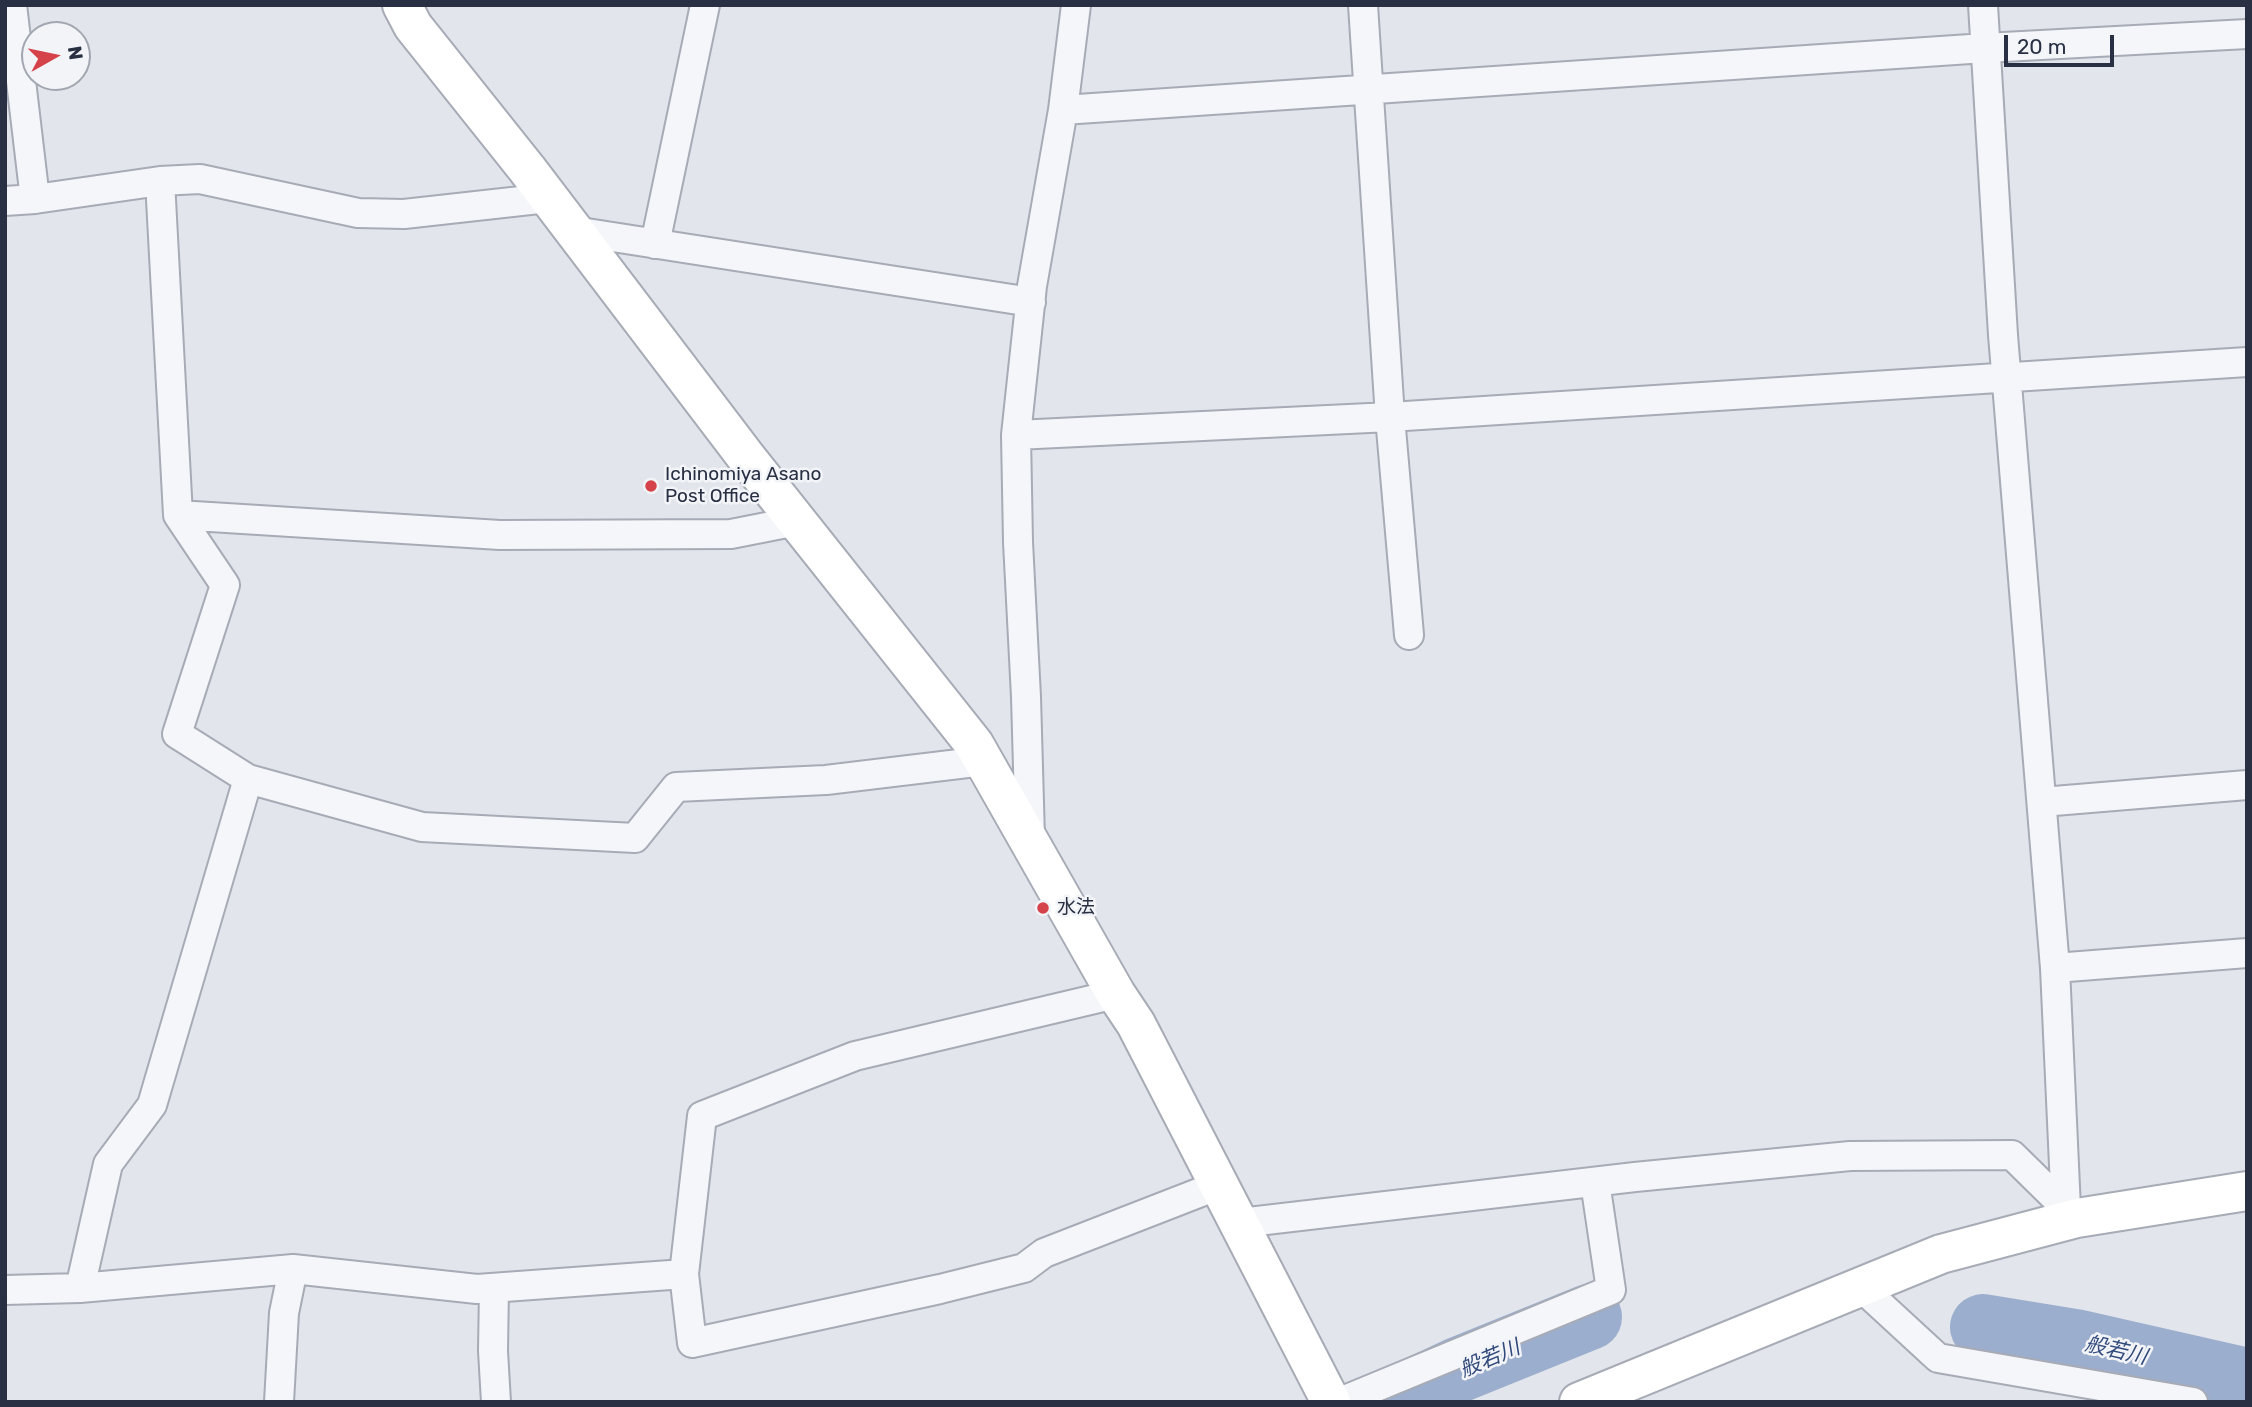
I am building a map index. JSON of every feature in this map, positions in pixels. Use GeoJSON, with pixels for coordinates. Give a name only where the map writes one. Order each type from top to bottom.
{"type":"FeatureCollection","features":[{"type":"Feature","properties":{"kind":"street"},"geometry":{"type":"LineString","coordinates":[[12,5],[35,199]]}},
{"type":"Feature","properties":{"kind":"street"},"geometry":{"type":"LineString","coordinates":[[402,5],[413,26],[797,521],[974,744],[1116,994],[1136,1024],[1331,1402]]}},
{"type":"Feature","properties":{"kind":"street"},"geometry":{"type":"LineString","coordinates":[[655,244],[705,5]]}},
{"type":"Feature","properties":{"kind":"street"},"geometry":{"type":"LineString","coordinates":[[1030,841],[1016,435],[1031,302],[1063,110],[1076,5]]}},
{"type":"Feature","properties":{"kind":"street"},"geometry":{"type":"LineString","coordinates":[[1363,5],[1390,416],[1409,635]]}},
{"type":"Feature","properties":{"kind":"street"},"geometry":{"type":"LineString","coordinates":[[1983,5],[2007,377],[2055,968],[2071,1213]]}},
{"type":"Feature","properties":{"kind":"street"},"geometry":{"type":"LineString","coordinates":[[1063,110],[1985,48],[2247,34]]}},
{"type":"Feature","properties":{"kind":"street"},"geometry":{"type":"LineString","coordinates":[[5,201],[160,180],[200,179],[358,213],[404,214],[548,198]]}},
{"type":"Feature","properties":{"kind":"street"},"geometry":{"type":"LineString","coordinates":[[160,180],[178,514],[225,585],[177,734],[248,779],[422,827],[635,838],[676,787],[826,780],[984,761]]}},
{"type":"Feature","properties":{"kind":"street"},"geometry":{"type":"LineString","coordinates":[[574,231],[1031,302]]}},
{"type":"Feature","properties":{"kind":"street"},"geometry":{"type":"LineString","coordinates":[[1016,435],[1390,416],[2247,362]]}},
{"type":"Feature","properties":{"kind":"street"},"geometry":{"type":"LineString","coordinates":[[178,514],[500,535],[731,534],[797,521]]}},
{"type":"Feature","properties":{"kind":"street"},"geometry":{"type":"LineString","coordinates":[[79,1288],[108,1164],[152,1105],[248,779]]}},
{"type":"Feature","properties":{"kind":"street"},"geometry":{"type":"LineString","coordinates":[[2042,802],[2247,785]]}},
{"type":"Feature","properties":{"kind":"street"},"geometry":{"type":"LineString","coordinates":[[2055,968],[2247,953]]}},
{"type":"Feature","properties":{"kind":"street"},"geometry":{"type":"LineString","coordinates":[[1116,994],[855,1056],[702,1116],[684,1275],[692,1343],[1024,1268],[1044,1252],[1219,1185]]}},
{"type":"Feature","properties":{"kind":"street"},"geometry":{"type":"LineString","coordinates":[[1240,1223],[1850,1156],[2012,1155],[2071,1213]]}},
{"type":"Feature","properties":{"kind":"street"},"geometry":{"type":"LineString","coordinates":[[1340,1402],[1611,1290],[1595,1182]]}},
{"type":"Feature","properties":{"kind":"street"},"geometry":{"type":"LineString","coordinates":[[1579,1402],[1941,1254],[2071,1213],[2247,1191]]}},
{"type":"Feature","properties":{"kind":"street"},"geometry":{"type":"LineString","coordinates":[[279,1402],[284,1313],[293,1269]]}},
{"type":"Feature","properties":{"kind":"street"},"geometry":{"type":"LineString","coordinates":[[5,1290],[79,1288],[293,1269],[477,1289],[684,1275]]}},
{"type":"Feature","properties":{"kind":"street"},"geometry":{"type":"LineString","coordinates":[[494,1288],[493,1351],[496,1402]]}},
{"type":"Feature","properties":{"kind":"street"},"geometry":{"type":"LineString","coordinates":[[1862,1288],[1938,1358],[2193,1402]]}},
{"type":"Feature","properties":{"kind":"waterway","name":"般若川"},"geometry":{"type":"LineString","coordinates":[[1390,1402],[1458,1370],[1589,1317]]}},
{"type":"Feature","properties":{"kind":"waterway","name":"般若川"},"geometry":{"type":"LineString","coordinates":[[1983,1327],[2075,1342],[2247,1381]]}},
{"type":"Feature","properties":{"kind":"place","name":"Ichinomiya Asano Post Office"},"geometry":{"type":"Point","coordinates":[651,486]}},
{"type":"Feature","properties":{"kind":"place","name":"水法"},"geometry":{"type":"Point","coordinates":[1043,908]}}]}
